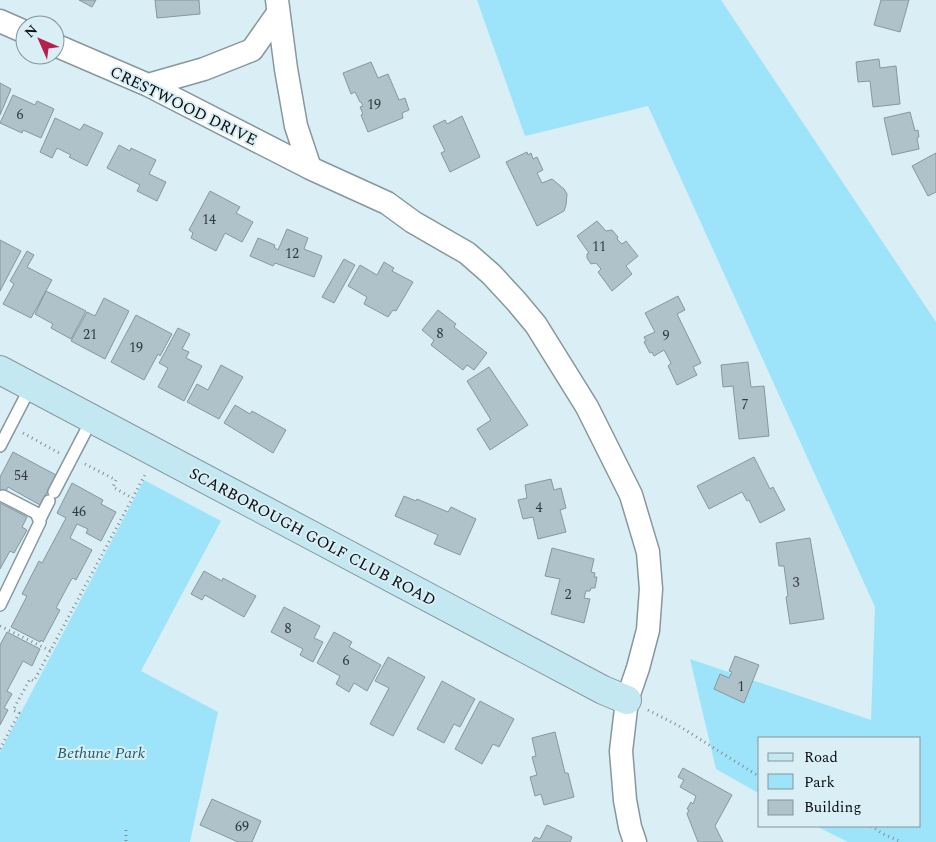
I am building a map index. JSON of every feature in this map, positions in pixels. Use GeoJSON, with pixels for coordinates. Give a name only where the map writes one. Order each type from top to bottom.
{"type":"FeatureCollection","features":[{"type":"Feature","properties":{"kind":"street"},"geometry":{"type":"LineString","coordinates":[[148,85],[204,70],[252,50],[277,7]]}},
{"type":"Feature","properties":{"kind":"street"},"geometry":{"type":"LineString","coordinates":[[277,7],[296,126],[310,168]]}},
{"type":"Feature","properties":{"kind":"street"},"geometry":{"type":"LineString","coordinates":[[0,21],[15,28]]}},
{"type":"Feature","properties":{"kind":"street","name":"CRESTWOOD DRIVE"},"geometry":{"type":"LineString","coordinates":[[65,49],[148,85],[310,168],[387,203],[413,222],[467,254],[516,301],[536,325],[587,407],[631,495],[648,552],[651,589],[648,630],[638,668],[626,700],[621,752],[622,778],[634,842]]}},
{"type":"Feature","properties":{"kind":"street","name":"SCARBOROUGH GOLF CLUB ROAD"},"geometry":{"type":"LineString","coordinates":[[0,370],[603,690],[626,700]]}},
{"type":"Feature","properties":{"kind":"lane"},"geometry":{"type":"LineString","coordinates":[[0,446],[31,386]]}},
{"type":"Feature","properties":{"kind":"lane"},"geometry":{"type":"LineString","coordinates":[[0,605],[40,525],[40,519],[92,419]]}},
{"type":"Feature","properties":{"kind":"lane"},"geometry":{"type":"LineString","coordinates":[[3,496],[36,513],[40,519]]}},
{"type":"Feature","properties":{"kind":"path"},"geometry":{"type":"LineString","coordinates":[[0,749],[19,713],[13,710],[30,679],[34,681],[51,651],[156,453]]}},
{"type":"Feature","properties":{"kind":"path"},"geometry":{"type":"LineString","coordinates":[[0,626],[51,651]]}},
{"type":"Feature","properties":{"kind":"path"},"geometry":{"type":"LineString","coordinates":[[626,700],[679,726],[758,776]]}},
{"type":"Feature","properties":{"kind":"path"},"geometry":{"type":"LineString","coordinates":[[872,827],[902,842]]}},
{"type":"Feature","properties":{"kind":"path"},"geometry":{"type":"LineString","coordinates":[[126,830],[126,842]]}},
{"type":"Feature","properties":{"kind":"green space"},"geometry":{"type":"Polygon","coordinates":[[[477,0],[721,0],[936,322],[936,842],[848,842],[818,827],[921,827],[921,737],[758,737],[758,793],[716,769],[690,659],[871,720],[875,607],[648,106],[525,136],[477,0]]]}},
{"type":"Feature","properties":{"kind":"green space","name":"Bethune Park"},"geometry":{"type":"Polygon","coordinates":[[[144,480],[221,521],[141,671],[218,712],[190,842],[0,842],[0,752],[144,480]]]}},
{"type":"Feature","properties":{"kind":"building"},"geometry":{"type":"Polygon","coordinates":[[[79,0],[96,0],[92,7],[79,0]]]}},
{"type":"Feature","properties":{"kind":"building"},"geometry":{"type":"Polygon","coordinates":[[[155,0],[199,0],[200,14],[157,18],[155,0]]]}},
{"type":"Feature","properties":{"kind":"building"},"geometry":{"type":"Polygon","coordinates":[[[881,0],[909,0],[900,32],[874,25],[881,0]]]}},
{"type":"Feature","properties":{"kind":"building"},"geometry":{"type":"Polygon","coordinates":[[[879,59],[880,68],[896,66],[900,104],[873,107],[870,81],[858,82],[856,62],[879,59]]]}},
{"type":"Feature","properties":{"kind":"building"},"geometry":{"type":"Polygon","coordinates":[[[371,62],[378,78],[388,74],[399,100],[405,98],[409,110],[402,113],[403,118],[368,132],[361,115],[363,114],[360,107],[363,106],[355,92],[351,94],[343,73],[371,62]]]}},
{"type":"Feature","properties":{"kind":"building"},"geometry":{"type":"Polygon","coordinates":[[[0,83],[11,89],[0,115],[0,83]]]}},
{"type":"Feature","properties":{"kind":"building"},"geometry":{"type":"Polygon","coordinates":[[[13,95],[35,105],[37,101],[54,109],[41,138],[23,130],[22,133],[0,123],[13,95]]]}},
{"type":"Feature","properties":{"kind":"building"},"geometry":{"type":"Polygon","coordinates":[[[910,112],[915,131],[918,130],[919,149],[892,155],[884,118],[910,112]]]}},
{"type":"Feature","properties":{"kind":"building"},"geometry":{"type":"Polygon","coordinates":[[[462,116],[480,157],[450,172],[441,153],[445,151],[433,126],[445,120],[447,124],[462,116]]]}},
{"type":"Feature","properties":{"kind":"building"},"geometry":{"type":"Polygon","coordinates":[[[55,118],[80,130],[84,124],[103,133],[87,166],[69,157],[71,155],[57,148],[52,158],[40,152],[55,118]]]}},
{"type":"Feature","properties":{"kind":"building"},"geometry":{"type":"Polygon","coordinates":[[[119,145],[130,151],[131,148],[156,160],[149,174],[166,182],[157,201],[137,191],[140,185],[107,168],[119,145]]]}},
{"type":"Feature","properties":{"kind":"building"},"geometry":{"type":"Polygon","coordinates":[[[527,152],[528,155],[531,153],[533,159],[537,157],[543,170],[537,173],[542,183],[552,179],[567,194],[564,211],[537,226],[506,162],[527,152]]]}},
{"type":"Feature","properties":{"kind":"building"},"geometry":{"type":"Polygon","coordinates":[[[936,153],[936,192],[928,196],[912,166],[936,153]]]}},
{"type":"Feature","properties":{"kind":"building"},"geometry":{"type":"Polygon","coordinates":[[[210,191],[240,207],[236,213],[253,222],[242,242],[225,233],[216,251],[191,238],[193,233],[189,230],[210,191]]]}},
{"type":"Feature","properties":{"kind":"building"},"geometry":{"type":"Polygon","coordinates":[[[597,221],[606,231],[612,230],[622,244],[626,241],[638,256],[626,266],[632,274],[612,291],[598,272],[601,269],[596,263],[591,264],[587,258],[589,253],[577,236],[597,221]]]}},
{"type":"Feature","properties":{"kind":"building"},"geometry":{"type":"Polygon","coordinates":[[[287,229],[308,238],[304,249],[322,256],[314,277],[275,263],[273,266],[250,256],[258,238],[275,245],[274,247],[278,250],[287,229]]]}},
{"type":"Feature","properties":{"kind":"building"},"geometry":{"type":"Polygon","coordinates":[[[0,240],[21,251],[0,291],[0,240]]]}},
{"type":"Feature","properties":{"kind":"building"},"geometry":{"type":"Polygon","coordinates":[[[27,251],[34,255],[27,267],[52,280],[31,318],[3,304],[14,284],[10,281],[27,251]]]}},
{"type":"Feature","properties":{"kind":"building"},"geometry":{"type":"Polygon","coordinates":[[[344,259],[355,265],[334,303],[322,297],[344,259]]]}},
{"type":"Feature","properties":{"kind":"building"},"geometry":{"type":"Polygon","coordinates":[[[384,262],[394,268],[392,271],[413,282],[396,311],[393,310],[388,317],[364,304],[367,297],[348,286],[360,265],[377,275],[384,262]]]}},
{"type":"Feature","properties":{"kind":"building"},"geometry":{"type":"Polygon","coordinates":[[[46,291],[86,311],[71,339],[51,328],[53,324],[35,314],[46,291]]]}},
{"type":"Feature","properties":{"kind":"building"},"geometry":{"type":"Polygon","coordinates":[[[678,296],[685,310],[677,314],[701,363],[693,367],[697,375],[677,385],[668,366],[671,363],[664,350],[654,356],[652,352],[650,353],[644,342],[646,341],[644,337],[655,332],[645,313],[678,296]]]}},
{"type":"Feature","properties":{"kind":"building"},"geometry":{"type":"Polygon","coordinates":[[[104,298],[129,311],[105,359],[71,341],[87,312],[95,316],[104,298]]]}},
{"type":"Feature","properties":{"kind":"building"},"geometry":{"type":"Polygon","coordinates":[[[438,310],[456,324],[454,327],[487,353],[474,370],[467,365],[463,370],[431,345],[434,340],[422,330],[438,310]]]}},
{"type":"Feature","properties":{"kind":"building"},"geometry":{"type":"Polygon","coordinates":[[[136,315],[172,334],[160,356],[158,354],[144,380],[111,362],[136,315]]]}},
{"type":"Feature","properties":{"kind":"building"},"geometry":{"type":"Polygon","coordinates":[[[178,328],[190,334],[182,349],[189,352],[186,358],[202,366],[184,401],[158,387],[168,368],[159,363],[178,328]]]}},
{"type":"Feature","properties":{"kind":"building"},"geometry":{"type":"Polygon","coordinates":[[[748,362],[751,387],[764,386],[769,436],[739,439],[733,386],[723,387],[721,365],[748,362]]]}},
{"type":"Feature","properties":{"kind":"building"},"geometry":{"type":"Polygon","coordinates":[[[221,365],[243,377],[219,419],[187,402],[197,384],[208,390],[221,365]]]}},
{"type":"Feature","properties":{"kind":"building"},"geometry":{"type":"Polygon","coordinates":[[[489,367],[528,425],[490,450],[477,429],[491,420],[467,381],[489,367]]]}},
{"type":"Feature","properties":{"kind":"building"},"geometry":{"type":"Polygon","coordinates":[[[235,405],[250,414],[252,411],[286,430],[273,453],[224,423],[235,405]]]}},
{"type":"Feature","properties":{"kind":"building"},"geometry":{"type":"Polygon","coordinates":[[[13,452],[56,475],[40,505],[8,487],[0,502],[0,477],[13,452]]]}},
{"type":"Feature","properties":{"kind":"building"},"geometry":{"type":"Polygon","coordinates":[[[754,457],[770,489],[773,487],[785,510],[760,523],[749,500],[747,501],[742,492],[709,509],[697,486],[754,457]]]}},
{"type":"Feature","properties":{"kind":"building"},"geometry":{"type":"Polygon","coordinates":[[[551,479],[554,490],[561,488],[566,508],[560,510],[566,532],[538,539],[533,517],[523,519],[518,500],[527,498],[525,485],[551,479]]]}},
{"type":"Feature","properties":{"kind":"building"},"geometry":{"type":"Polygon","coordinates":[[[72,483],[103,500],[101,504],[116,512],[101,541],[86,533],[88,529],[77,524],[70,538],[92,550],[76,580],[73,578],[71,580],[56,608],[60,610],[43,642],[41,640],[40,642],[11,627],[27,596],[22,594],[39,561],[42,563],[66,518],[57,513],[72,483]]]}},
{"type":"Feature","properties":{"kind":"building"},"geometry":{"type":"Polygon","coordinates":[[[404,496],[416,501],[417,499],[448,512],[451,507],[476,519],[460,555],[434,544],[438,535],[395,516],[404,496]]]}},
{"type":"Feature","properties":{"kind":"building"},"geometry":{"type":"Polygon","coordinates":[[[0,503],[27,517],[22,527],[27,530],[14,553],[10,551],[0,569],[0,503]]]}},
{"type":"Feature","properties":{"kind":"building"},"geometry":{"type":"Polygon","coordinates":[[[810,538],[824,619],[790,624],[784,566],[779,566],[776,543],[810,538]]]}},
{"type":"Feature","properties":{"kind":"building"},"geometry":{"type":"Polygon","coordinates":[[[552,548],[594,559],[591,572],[595,573],[594,577],[597,577],[595,588],[586,591],[584,598],[590,599],[584,623],[551,614],[560,579],[545,576],[552,548]]]}},
{"type":"Feature","properties":{"kind":"building"},"geometry":{"type":"Polygon","coordinates":[[[204,571],[222,581],[223,578],[256,596],[244,617],[205,595],[202,600],[191,594],[204,571]]]}},
{"type":"Feature","properties":{"kind":"building"},"geometry":{"type":"Polygon","coordinates":[[[284,607],[320,626],[314,638],[323,642],[313,662],[300,655],[303,649],[271,632],[284,607]]]}},
{"type":"Feature","properties":{"kind":"building"},"geometry":{"type":"Polygon","coordinates":[[[7,632],[40,649],[32,666],[23,661],[7,691],[12,694],[4,708],[8,710],[0,725],[0,645],[7,632]]]}},
{"type":"Feature","properties":{"kind":"building"},"geometry":{"type":"Polygon","coordinates":[[[334,632],[352,642],[349,647],[381,665],[367,691],[354,683],[349,692],[336,684],[340,676],[317,663],[334,632]]]}},
{"type":"Feature","properties":{"kind":"building"},"geometry":{"type":"Polygon","coordinates":[[[735,656],[759,665],[744,703],[714,689],[720,674],[729,678],[732,672],[729,671],[735,656]]]}},
{"type":"Feature","properties":{"kind":"building"},"geometry":{"type":"Polygon","coordinates":[[[388,657],[425,677],[393,736],[370,724],[389,688],[375,681],[388,657]]]}},
{"type":"Feature","properties":{"kind":"building"},"geometry":{"type":"Polygon","coordinates":[[[442,681],[475,699],[460,727],[454,724],[444,743],[417,729],[442,681]]]}},
{"type":"Feature","properties":{"kind":"building"},"geometry":{"type":"Polygon","coordinates":[[[480,701],[514,719],[499,747],[493,744],[482,764],[455,749],[480,701]]]}},
{"type":"Feature","properties":{"kind":"building"},"geometry":{"type":"Polygon","coordinates":[[[555,732],[565,773],[568,773],[574,797],[544,805],[541,794],[535,796],[530,777],[537,775],[532,757],[536,756],[532,738],[555,732]]]}},
{"type":"Feature","properties":{"kind":"building"},"geometry":{"type":"Polygon","coordinates":[[[683,768],[732,795],[715,826],[723,842],[698,842],[687,814],[689,810],[687,809],[691,802],[693,804],[696,796],[680,787],[684,780],[678,777],[683,768]]]}},
{"type":"Feature","properties":{"kind":"building"},"geometry":{"type":"Polygon","coordinates":[[[212,799],[261,821],[252,842],[238,842],[200,825],[212,799]]]}},
{"type":"Feature","properties":{"kind":"building"},"geometry":{"type":"Polygon","coordinates":[[[547,825],[572,837],[570,842],[532,842],[535,837],[540,839],[547,825]]]}}]}
